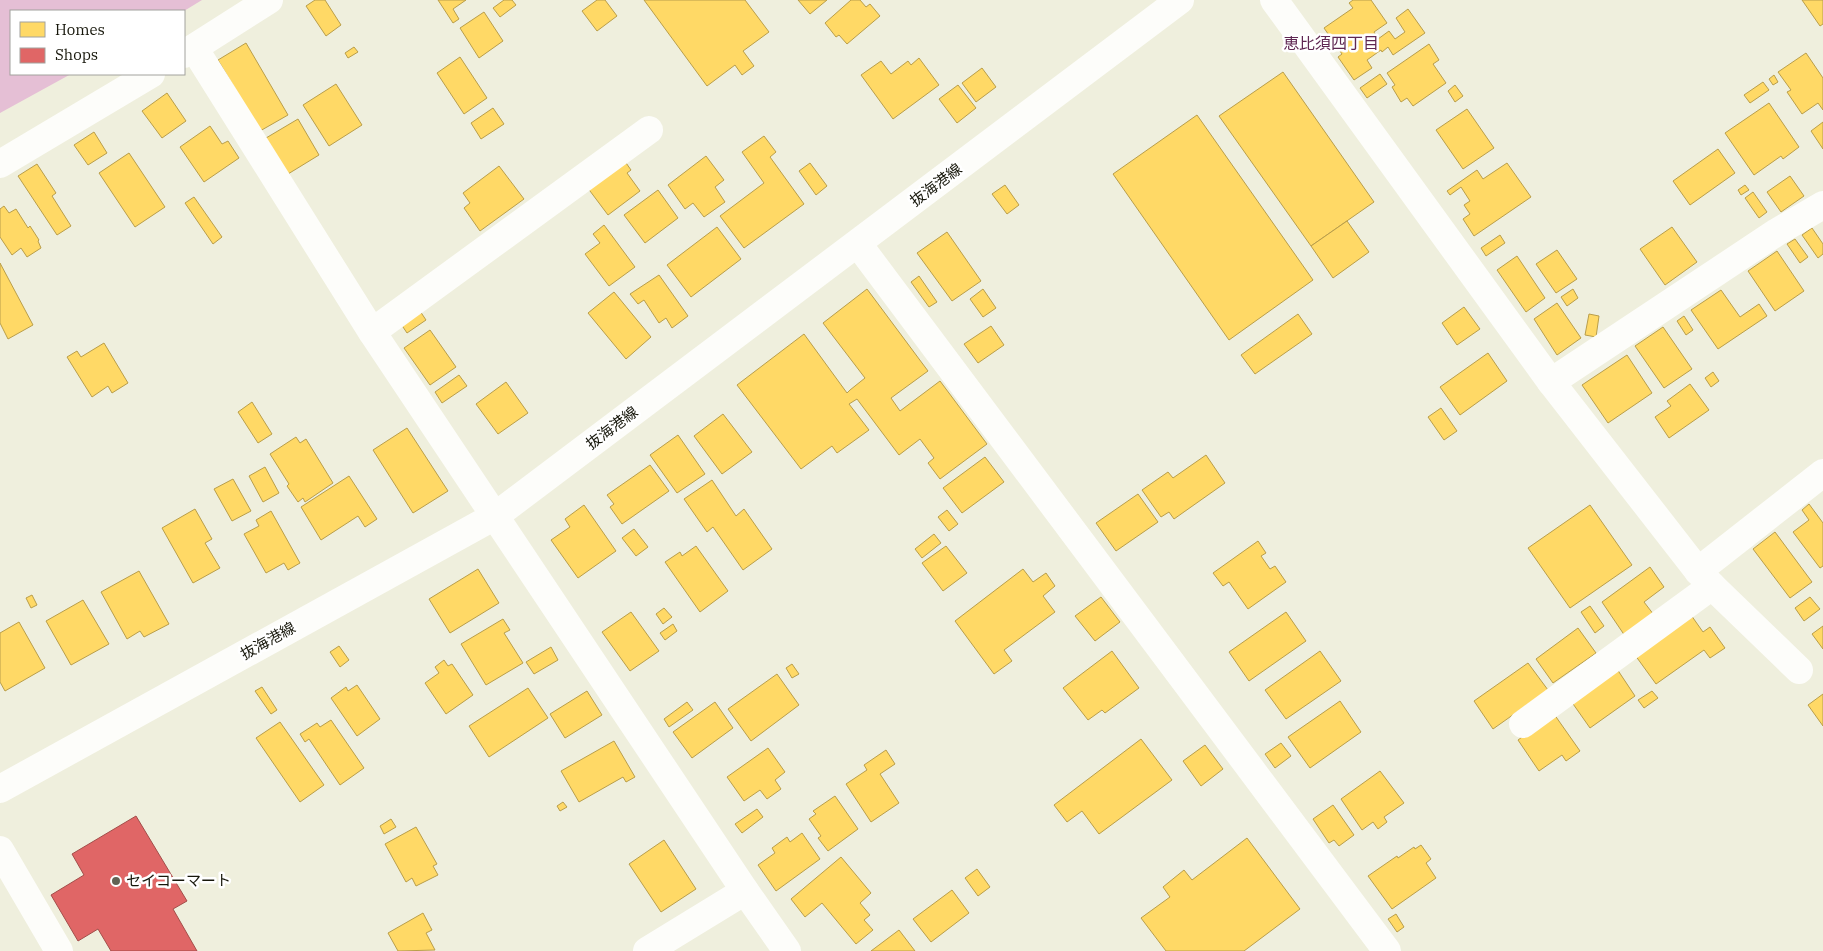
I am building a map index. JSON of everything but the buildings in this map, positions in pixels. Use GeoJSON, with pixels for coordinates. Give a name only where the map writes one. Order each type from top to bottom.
{"type":"FeatureCollection","features":[{"type":"Feature","properties":{"kind":"street"},"geometry":{"type":"LineString","coordinates":[[269,0],[189,51],[372,332],[787,951]]}},
{"type":"Feature","properties":{"kind":"street","name":"抜海港線"},"geometry":{"type":"LineString","coordinates":[[0,789],[495,516],[1180,0]]}},
{"type":"Feature","properties":{"kind":"street"},"geometry":{"type":"LineString","coordinates":[[1274,0],[1551,382],[1705,579],[1798,670]]}},
{"type":"Feature","properties":{"kind":"street"},"geometry":{"type":"LineString","coordinates":[[0,164],[149,75]]}},
{"type":"Feature","properties":{"kind":"street"},"geometry":{"type":"LineString","coordinates":[[372,332],[649,130]]}},
{"type":"Feature","properties":{"kind":"street"},"geometry":{"type":"LineString","coordinates":[[1551,382],[1777,232],[1823,205]]}},
{"type":"Feature","properties":{"kind":"street"},"geometry":{"type":"LineString","coordinates":[[858,244],[1387,951]]}},
{"type":"Feature","properties":{"kind":"street"},"geometry":{"type":"LineString","coordinates":[[1523,724],[1705,579],[1823,472]]}},
{"type":"Feature","properties":{"kind":"street"},"geometry":{"type":"LineString","coordinates":[[0,850],[59,951]]}},
{"type":"Feature","properties":{"kind":"street"},"geometry":{"type":"LineString","coordinates":[[649,951],[745,891]]}},
{"type":"Feature","properties":{"kind":"shaded area"},"geometry":{"type":"Polygon","coordinates":[[[0,0],[202,0],[185,10],[10,10],[10,75],[69,75],[0,113],[0,0]]]}},
{"type":"Feature","properties":{"kind":"place","name":"セイコーマート"},"geometry":{"type":"Point","coordinates":[116,881]}},
{"type":"Feature","properties":{"kind":"district","name":"恵比須四丁目"},"geometry":{"type":"Point","coordinates":[1331,43]}}]}
